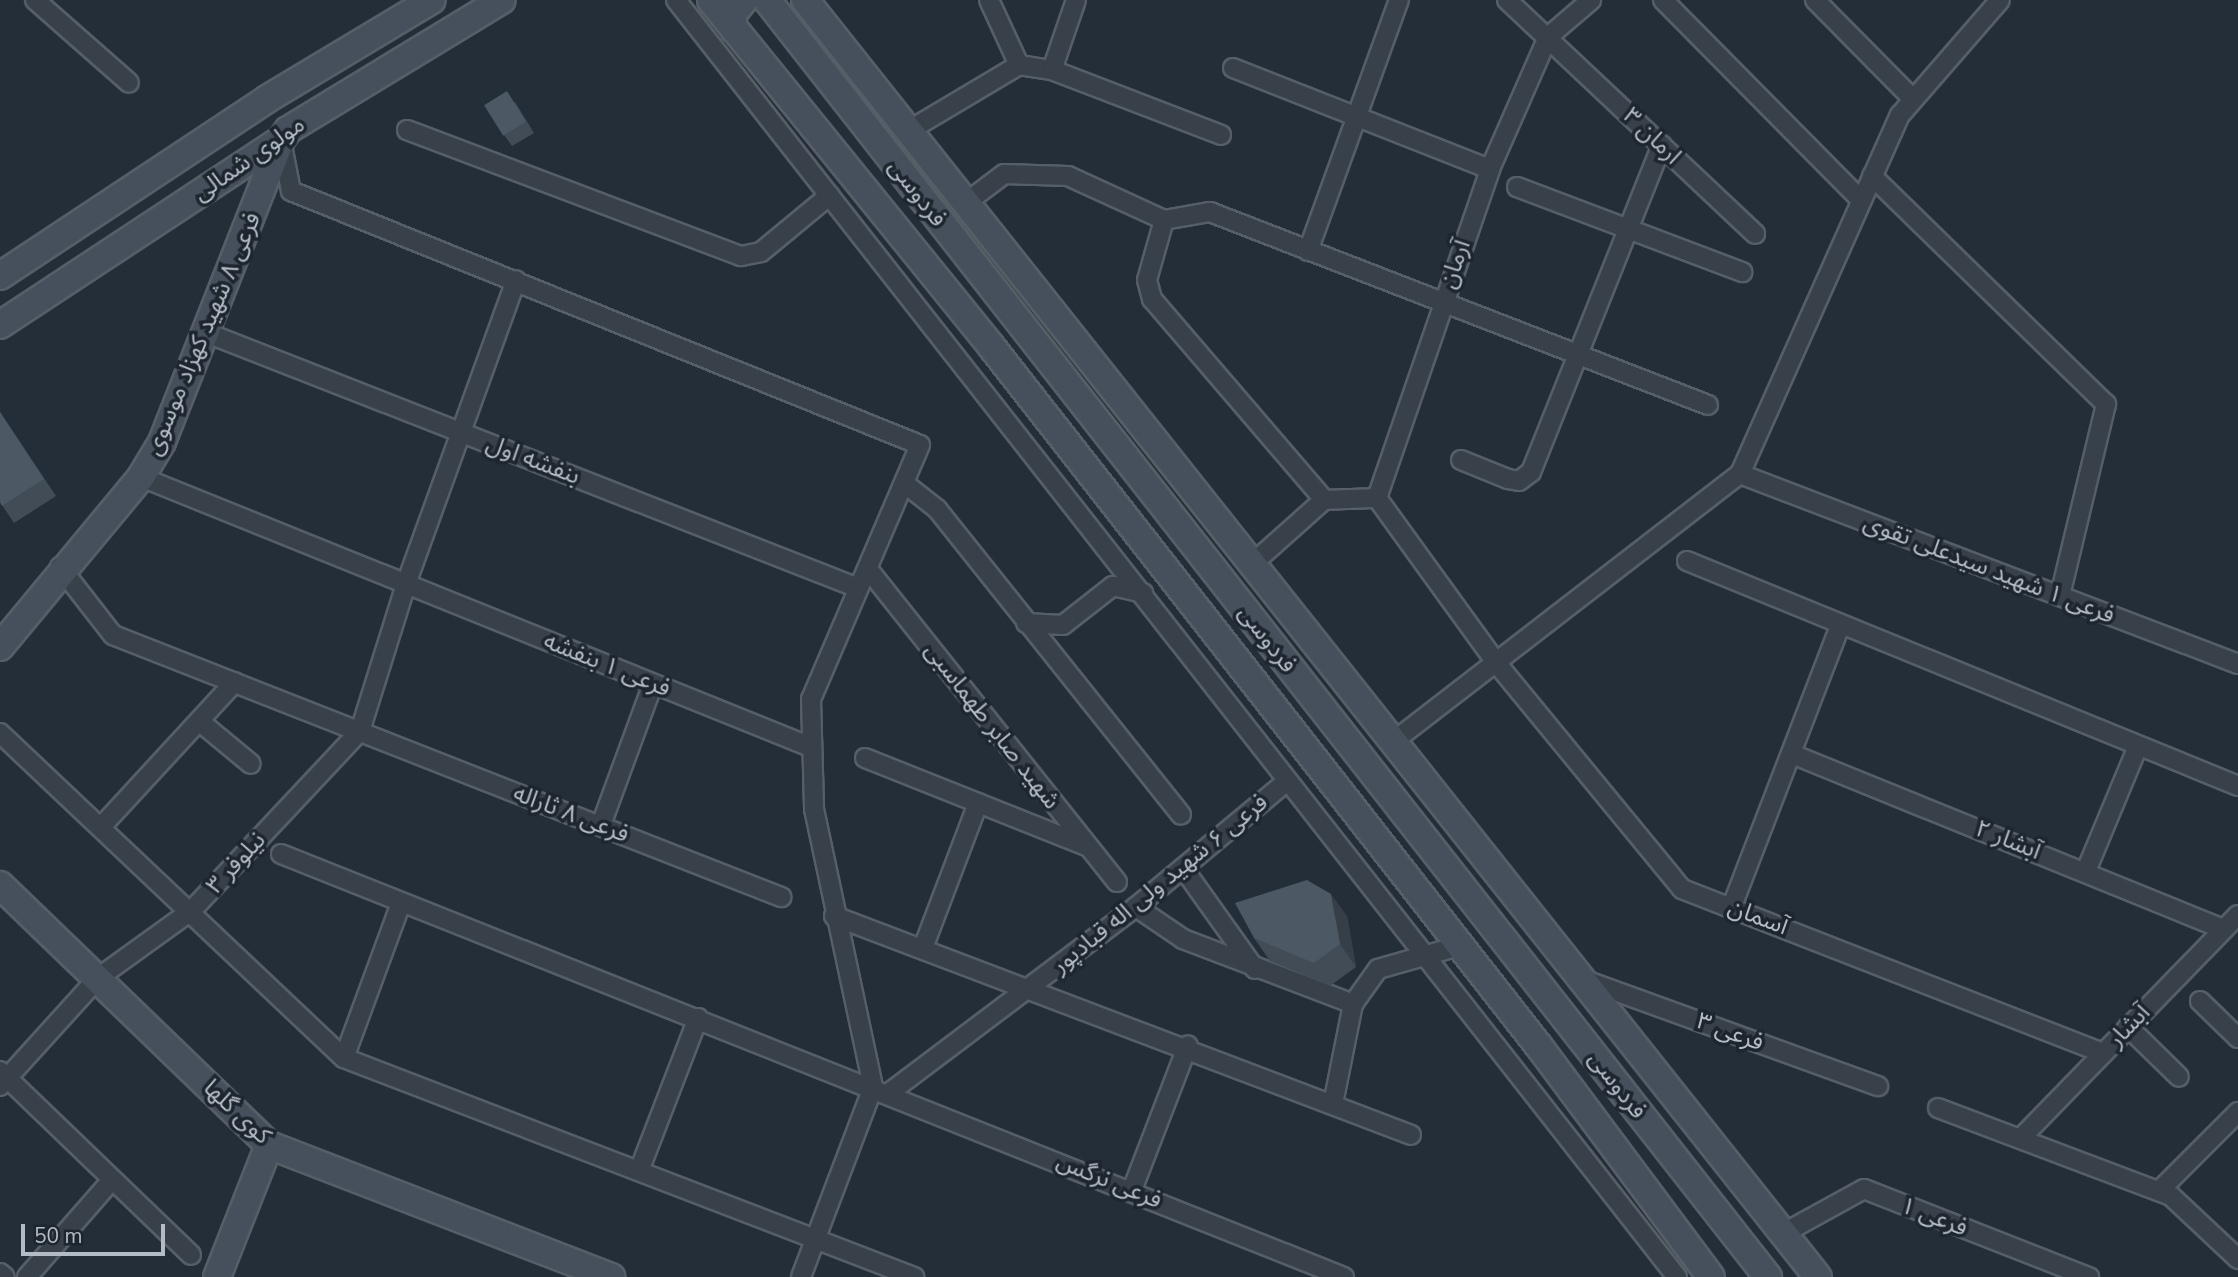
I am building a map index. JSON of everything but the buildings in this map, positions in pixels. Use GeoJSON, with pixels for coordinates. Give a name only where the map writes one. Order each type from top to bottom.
{"type":"FeatureCollection","features":[{"type":"Feature","properties":{"kind":"street"},"geometry":{"type":"LineString","coordinates":[[35,0],[129,83]]}},
{"type":"Feature","properties":{"kind":"street","name":"مولوی شمالی"},"geometry":{"type":"LineString","coordinates":[[0,276],[318,66],[432,0]]}},
{"type":"Feature","properties":{"kind":"street","name":"مولوی شمالی"},"geometry":{"type":"LineString","coordinates":[[0,325],[336,100],[502,0]]}},
{"type":"Feature","properties":{"kind":"street"},"geometry":{"type":"LineString","coordinates":[[677,0],[1143,593],[1287,781],[1427,953],[1677,1277]]}},
{"type":"Feature","properties":{"kind":"street","name":"فردوسی"},"geometry":{"type":"LineString","coordinates":[[711,0],[1252,681],[1459,946],[1711,1277]]}},
{"type":"Feature","properties":{"kind":"street"},"geometry":{"type":"LineString","coordinates":[[734,29],[732,15],[744,0]]}},
{"type":"Feature","properties":{"kind":"street","name":"فردوسی"},"geometry":{"type":"LineString","coordinates":[[766,0],[1768,1277]]}},
{"type":"Feature","properties":{"kind":"street"},"geometry":{"type":"LineString","coordinates":[[804,0],[910,130],[1251,565],[1394,741],[1818,1277]]}},
{"type":"Feature","properties":{"kind":"street"},"geometry":{"type":"LineString","coordinates":[[989,0],[1019,65]]}},
{"type":"Feature","properties":{"kind":"street"},"geometry":{"type":"LineString","coordinates":[[1052,70],[1076,0]]}},
{"type":"Feature","properties":{"kind":"street"},"geometry":{"type":"LineString","coordinates":[[1308,251],[1399,0]]}},
{"type":"Feature","properties":{"kind":"street","name":"ارمان ۳"},"geometry":{"type":"LineString","coordinates":[[1507,0],[1755,234]]}},
{"type":"Feature","properties":{"kind":"street"},"geometry":{"type":"LineString","coordinates":[[1548,37],[1591,0]]}},
{"type":"Feature","properties":{"kind":"street"},"geometry":{"type":"LineString","coordinates":[[1663,0],[1861,200]]}},
{"type":"Feature","properties":{"kind":"street"},"geometry":{"type":"LineString","coordinates":[[1815,0],[1913,99]]}},
{"type":"Feature","properties":{"kind":"street"},"geometry":{"type":"LineString","coordinates":[[1394,741],[1498,665],[1740,474],[1872,176],[1913,99],[2000,0]]}},
{"type":"Feature","properties":{"kind":"street","name":"آرمان"},"geometry":{"type":"LineString","coordinates":[[1377,498],[1440,304],[1490,169],[1548,37]]}},
{"type":"Feature","properties":{"kind":"street"},"geometry":{"type":"LineString","coordinates":[[910,130],[1019,65],[1052,70],[1221,135]]}},
{"type":"Feature","properties":{"kind":"street"},"geometry":{"type":"LineString","coordinates":[[318,66],[336,100]]}},
{"type":"Feature","properties":{"kind":"street"},"geometry":{"type":"LineString","coordinates":[[1233,68],[1490,169]]}},
{"type":"Feature","properties":{"kind":"street"},"geometry":{"type":"LineString","coordinates":[[267,99],[284,135],[291,191],[920,444],[811,699],[808,746],[835,916],[881,1090],[801,1277]]}},
{"type":"Feature","properties":{"kind":"street"},"geometry":{"type":"LineString","coordinates":[[407,130],[741,256],[761,252],[830,195]]}},
{"type":"Feature","properties":{"kind":"street","name":"فرعی ۸ شهید کهزاد موسوی"},"geometry":{"type":"LineString","coordinates":[[0,647],[60,567],[141,477],[207,333],[284,135]]}},
{"type":"Feature","properties":{"kind":"street"},"geometry":{"type":"LineString","coordinates":[[1461,460],[1508,479],[1520,481],[1531,472],[1662,145]]}},
{"type":"Feature","properties":{"kind":"street"},"geometry":{"type":"LineString","coordinates":[[967,202],[1004,174],[1068,176],[1164,220],[1210,212],[1440,304],[1707,405]]}},
{"type":"Feature","properties":{"kind":"street"},"geometry":{"type":"LineString","coordinates":[[1872,176],[2106,404],[2060,596]]}},
{"type":"Feature","properties":{"kind":"street"},"geometry":{"type":"LineString","coordinates":[[1517,187],[1742,272]]}},
{"type":"Feature","properties":{"kind":"street"},"geometry":{"type":"LineString","coordinates":[[1164,220],[1147,280],[1152,299],[1325,500]]}},
{"type":"Feature","properties":{"kind":"street"},"geometry":{"type":"LineString","coordinates":[[360,731],[406,584],[459,431],[516,280]]}},
{"type":"Feature","properties":{"kind":"street","name":"بنفشه اول"},"geometry":{"type":"LineString","coordinates":[[207,333],[858,588]]}},
{"type":"Feature","properties":{"kind":"street","name":"فرعی ۱ شهید سیدعلی تقوی"},"geometry":{"type":"LineString","coordinates":[[1740,474],[2238,664]]}},
{"type":"Feature","properties":{"kind":"street","name":"فرعی ۱ بنفشه"},"geometry":{"type":"LineString","coordinates":[[141,477],[808,746]]}},
{"type":"Feature","properties":{"kind":"street"},"geometry":{"type":"LineString","coordinates":[[904,483],[937,509],[1181,815]]}},
{"type":"Feature","properties":{"kind":"street"},"geometry":{"type":"LineString","coordinates":[[1251,565],[1325,500],[1377,498]]}},
{"type":"Feature","properties":{"kind":"street","name":"آسمان"},"geometry":{"type":"LineString","coordinates":[[1377,498],[1498,665],[1682,889],[1732,906],[2104,1053]]}},
{"type":"Feature","properties":{"kind":"street"},"geometry":{"type":"LineString","coordinates":[[1688,561],[2238,786]]}},
{"type":"Feature","properties":{"kind":"street","name":"فرعی ۸ ثاراله"},"geometry":{"type":"LineString","coordinates":[[60,567],[113,635],[781,897]]}},
{"type":"Feature","properties":{"kind":"street","name":"شهید صابر طهماسبی"},"geometry":{"type":"LineString","coordinates":[[868,569],[1117,882]]}},
{"type":"Feature","properties":{"kind":"street"},"geometry":{"type":"LineString","coordinates":[[1026,623],[1063,625],[1113,586],[1143,593]]}},
{"type":"Feature","properties":{"kind":"street"},"geometry":{"type":"LineString","coordinates":[[1732,906],[1840,624]]}},
{"type":"Feature","properties":{"kind":"street"},"geometry":{"type":"LineString","coordinates":[[1224,699],[1252,681]]}},
{"type":"Feature","properties":{"kind":"street"},"geometry":{"type":"LineString","coordinates":[[101,827],[235,682]]}},
{"type":"Feature","properties":{"kind":"street"},"geometry":{"type":"LineString","coordinates":[[601,825],[653,684]]}},
{"type":"Feature","properties":{"kind":"street"},"geometry":{"type":"LineString","coordinates":[[199,721],[251,764]]}},
{"type":"Feature","properties":{"kind":"street","name":"نیلوفر ۳"},"geometry":{"type":"LineString","coordinates":[[3,1078],[98,978],[191,911],[360,731]]}},
{"type":"Feature","properties":{"kind":"street"},"geometry":{"type":"LineString","coordinates":[[0,733],[344,1058],[914,1277]]}},
{"type":"Feature","properties":{"kind":"street"},"geometry":{"type":"LineString","coordinates":[[2085,871],[2138,746]]}},
{"type":"Feature","properties":{"kind":"street","name":"آبشار ۲"},"geometry":{"type":"LineString","coordinates":[[1792,754],[2224,929]]}},
{"type":"Feature","properties":{"kind":"street"},"geometry":{"type":"LineString","coordinates":[[865,758],[1088,847]]}},
{"type":"Feature","properties":{"kind":"street","name":"فرعی ۶ شهید ولی اله قبادپور"},"geometry":{"type":"LineString","coordinates":[[881,1090],[1032,987],[1136,907],[1287,781]]}},
{"type":"Feature","properties":{"kind":"street"},"geometry":{"type":"LineString","coordinates":[[923,948],[978,803]]}},
{"type":"Feature","properties":{"kind":"street","name":"فرعی نرگس"},"geometry":{"type":"LineString","coordinates":[[281,854],[881,1090],[1345,1277]]}},
{"type":"Feature","properties":{"kind":"street"},"geometry":{"type":"LineString","coordinates":[[1183,867],[1255,969]]}},
{"type":"Feature","properties":{"kind":"street","name":"کوی گلها"},"geometry":{"type":"LineString","coordinates":[[0,885],[269,1145],[611,1277]]}},
{"type":"Feature","properties":{"kind":"street"},"geometry":{"type":"LineString","coordinates":[[344,1058],[401,903]]}},
{"type":"Feature","properties":{"kind":"street"},"geometry":{"type":"LineString","coordinates":[[1136,907],[1182,939],[1255,969],[1353,1004]]}},
{"type":"Feature","properties":{"kind":"street","name":"آبشار"},"geometry":{"type":"LineString","coordinates":[[2021,1139],[2238,915]]}},
{"type":"Feature","properties":{"kind":"street"},"geometry":{"type":"LineString","coordinates":[[835,916],[1188,1045],[1411,1135]]}},
{"type":"Feature","properties":{"kind":"street"},"geometry":{"type":"LineString","coordinates":[[1333,1104],[1353,1004],[1378,968],[1459,946]]}},
{"type":"Feature","properties":{"kind":"street","name":"فرعی ۳"},"geometry":{"type":"LineString","coordinates":[[1582,979],[1878,1086]]}},
{"type":"Feature","properties":{"kind":"street"},"geometry":{"type":"LineString","coordinates":[[2200,1001],[2238,1038]]}},
{"type":"Feature","properties":{"kind":"street"},"geometry":{"type":"LineString","coordinates":[[639,1171],[698,1018]]}},
{"type":"Feature","properties":{"kind":"street"},"geometry":{"type":"LineString","coordinates":[[2129,1027],[2179,1077]]}},
{"type":"Feature","properties":{"kind":"street"},"geometry":{"type":"LineString","coordinates":[[1132,1191],[1188,1045]]}},
{"type":"Feature","properties":{"kind":"street"},"geometry":{"type":"LineString","coordinates":[[3,1078],[191,1255]]}},
{"type":"Feature","properties":{"kind":"street"},"geometry":{"type":"LineString","coordinates":[[1938,1108],[2159,1192],[2238,1259]]}},
{"type":"Feature","properties":{"kind":"street"},"geometry":{"type":"LineString","coordinates":[[2159,1192],[2238,1112]]}},
{"type":"Feature","properties":{"kind":"street"},"geometry":{"type":"LineString","coordinates":[[218,1277],[269,1145]]}},
{"type":"Feature","properties":{"kind":"street"},"geometry":{"type":"LineString","coordinates":[[27,1277],[111,1181]]}},
{"type":"Feature","properties":{"kind":"street","name":"فرعی ۱"},"geometry":{"type":"LineString","coordinates":[[1784,1233],[1864,1189],[2089,1277]]}},
{"type":"Feature","properties":{"kind":"street"},"geometry":{"type":"LineString","coordinates":[[1298,1277],[1304,1259]]}},
{"type":"Feature","properties":{"kind":"street"},"geometry":{"type":"LineString","coordinates":[[0,1273],[5,1277]]}}]}
